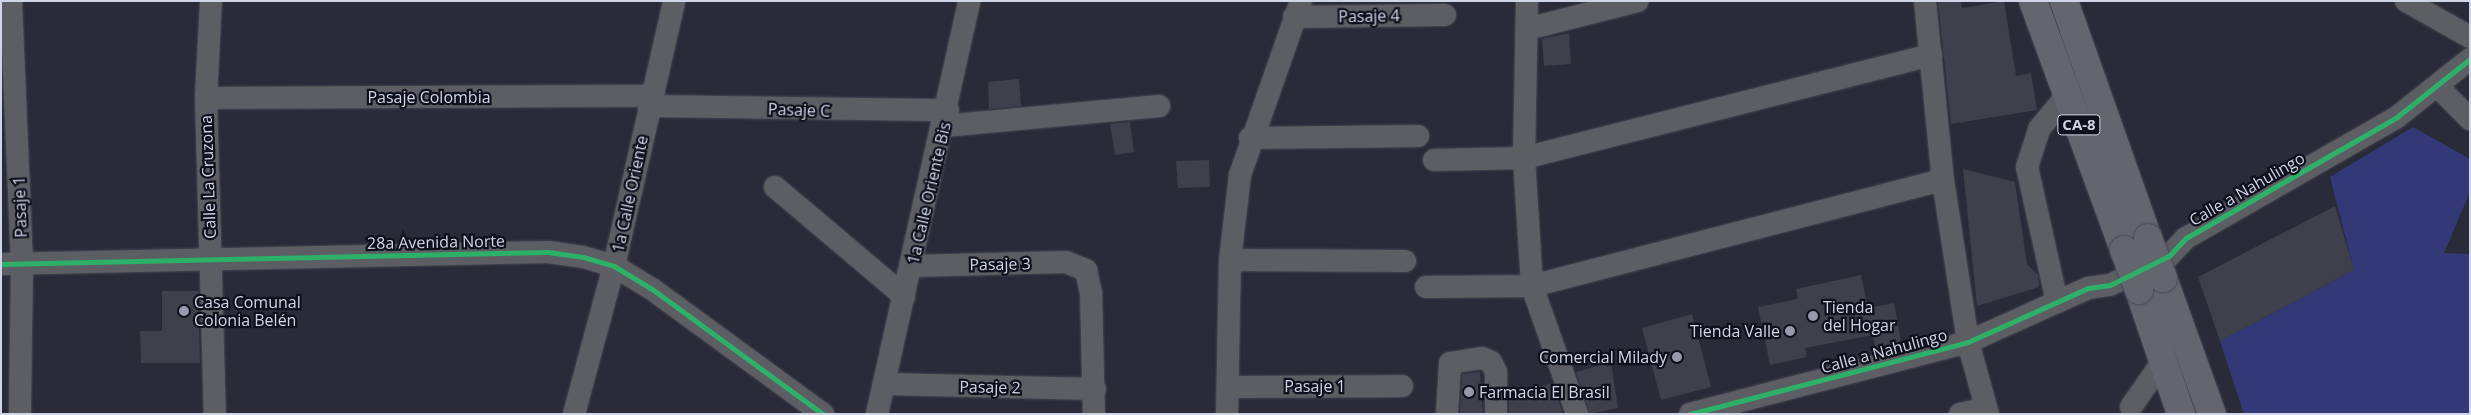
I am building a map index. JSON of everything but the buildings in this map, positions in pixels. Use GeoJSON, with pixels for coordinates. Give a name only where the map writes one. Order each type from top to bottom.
{"type":"FeatureCollection","features":[{"type":"Feature","properties":{"kind":"highway","name":"CA-8"},"geometry":{"type":"LineString","coordinates":[[2033,1],[2068,94],[2136,244],[2163,278],[2212,414]]}},
{"type":"Feature","properties":{"kind":"highway","name":"CA-8"},"geometry":{"type":"LineString","coordinates":[[2064,1],[2136,244],[2138,290],[2181,414]]}},
{"type":"Feature","properties":{"kind":"street","name":"Pasaje 1"},"geometry":{"type":"LineString","coordinates":[[11,1],[12,264],[20,414]]}},
{"type":"Feature","properties":{"kind":"street","name":"Calle La Cruzona"},"geometry":{"type":"LineString","coordinates":[[211,1],[206,98],[215,414]]}},
{"type":"Feature","properties":{"kind":"street","name":"1a Calle Oriente"},"geometry":{"type":"LineString","coordinates":[[574,414],[614,266],[674,1]]}},
{"type":"Feature","properties":{"kind":"street","name":"1a Calle Oriente Bis"},"geometry":{"type":"LineString","coordinates":[[878,414],[946,118],[969,1]]}},
{"type":"Feature","properties":{"kind":"street"},"geometry":{"type":"LineString","coordinates":[[1528,1],[1524,158],[1532,286],[1577,414]]}},
{"type":"Feature","properties":{"kind":"street"},"geometry":{"type":"LineString","coordinates":[[1527,29],[1638,1]]}},
{"type":"Feature","properties":{"kind":"street"},"geometry":{"type":"LineString","coordinates":[[1925,1],[1943,180],[1968,342],[1987,411],[1960,414]]}},
{"type":"Feature","properties":{"kind":"street"},"geometry":{"type":"LineString","coordinates":[[2406,1],[2470,37]]}},
{"type":"Feature","properties":{"kind":"street"},"geometry":{"type":"LineString","coordinates":[[1227,414],[1230,260],[1234,210],[1250,138],[1297,9]]}},
{"type":"Feature","properties":{"kind":"street","name":"Pasaje 4"},"geometry":{"type":"LineString","coordinates":[[1297,9],[1445,15]]}},
{"type":"Feature","properties":{"kind":"street"},"geometry":{"type":"LineString","coordinates":[[1434,160],[1524,158],[1931,55]]}},
{"type":"Feature","properties":{"kind":"street","name":"Calle a Nahulingo"},"geometry":{"type":"LineString","coordinates":[[1690,414],[1968,342],[2058,302],[2088,288],[2104,272],[2163,243],[2186,238],[2398,117],[2468,65]]}},
{"type":"Feature","properties":{"kind":"street"},"geometry":{"type":"LineString","coordinates":[[2439,88],[2470,119]]}},
{"type":"Feature","properties":{"kind":"street"},"geometry":{"type":"LineString","coordinates":[[2058,302],[2027,166],[2039,129],[2068,94]]}},
{"type":"Feature","properties":{"kind":"street","name":"Pasaje Colombia"},"geometry":{"type":"LineString","coordinates":[[206,98],[650,101]]}},
{"type":"Feature","properties":{"kind":"street","name":"Pasaje C"},"geometry":{"type":"LineString","coordinates":[[650,101],[946,118],[1159,106]]}},
{"type":"Feature","properties":{"kind":"street"},"geometry":{"type":"LineString","coordinates":[[1250,138],[1418,136]]}},
{"type":"Feature","properties":{"kind":"street"},"geometry":{"type":"LineString","coordinates":[[1426,287],[1532,286],[1943,180]]}},
{"type":"Feature","properties":{"kind":"street"},"geometry":{"type":"LineString","coordinates":[[775,187],[904,296]]}},
{"type":"Feature","properties":{"kind":"street","name":"28a Avenida Norte"},"geometry":{"type":"LineString","coordinates":[[12,264],[210,258],[548,252],[614,266],[823,414]]}},
{"type":"Feature","properties":{"kind":"street"},"geometry":{"type":"LineString","coordinates":[[1230,260],[1405,261]]}},
{"type":"Feature","properties":{"kind":"street","name":"Pasaje 3"},"geometry":{"type":"LineString","coordinates":[[912,266],[1066,262],[1086,270],[1091,293],[1095,390]]}},
{"type":"Feature","properties":{"kind":"street"},"geometry":{"type":"LineString","coordinates":[[1447,414],[1450,363],[1482,358],[1492,362],[1496,372],[1496,414]]}},
{"type":"Feature","properties":{"kind":"street"},"geometry":{"type":"LineString","coordinates":[[2131,407],[2163,361]]}},
{"type":"Feature","properties":{"kind":"street","name":"Pasaje 2"},"geometry":{"type":"LineString","coordinates":[[886,384],[1095,390]]}},
{"type":"Feature","properties":{"kind":"street","name":"Pasaje 1"},"geometry":{"type":"LineString","coordinates":[[1228,387],[1402,386]]}},
{"type":"Feature","properties":{"kind":"street"},"geometry":{"type":"LineString","coordinates":[[1094,414],[1095,390]]}},
{"type":"Feature","properties":{"kind":"shaded area"},"geometry":{"type":"Polygon","coordinates":[[[2413,127],[2470,159],[2470,192],[2444,253],[2470,254],[2470,414],[2244,414],[2220,341],[2354,270],[2330,177],[2413,127]]]}},
{"type":"Feature","properties":{"kind":"cycle path"},"geometry":{"type":"LineString","coordinates":[[1690,414],[1968,342],[2088,288],[2110,285],[2169,256],[2186,238],[2397,117],[2470,59]]}},
{"type":"Feature","properties":{"kind":"cycle path"},"geometry":{"type":"LineString","coordinates":[[1,264],[548,252],[583,257],[614,266],[652,289],[823,414]]}},
{"type":"Feature","properties":{"kind":"place","name":"Casa Comunal Colonia Belén"},"geometry":{"type":"Point","coordinates":[184,311]}},
{"type":"Feature","properties":{"kind":"place","name":"Tienda del Hogar"},"geometry":{"type":"Point","coordinates":[1813,316]}},
{"type":"Feature","properties":{"kind":"place","name":"Tienda Valle"},"geometry":{"type":"Point","coordinates":[1790,331]}},
{"type":"Feature","properties":{"kind":"place","name":"Comercial Milady"},"geometry":{"type":"Point","coordinates":[1677,357]}},
{"type":"Feature","properties":{"kind":"place","name":"Farmacia El Brasil"},"geometry":{"type":"Point","coordinates":[1469,392]}}]}
